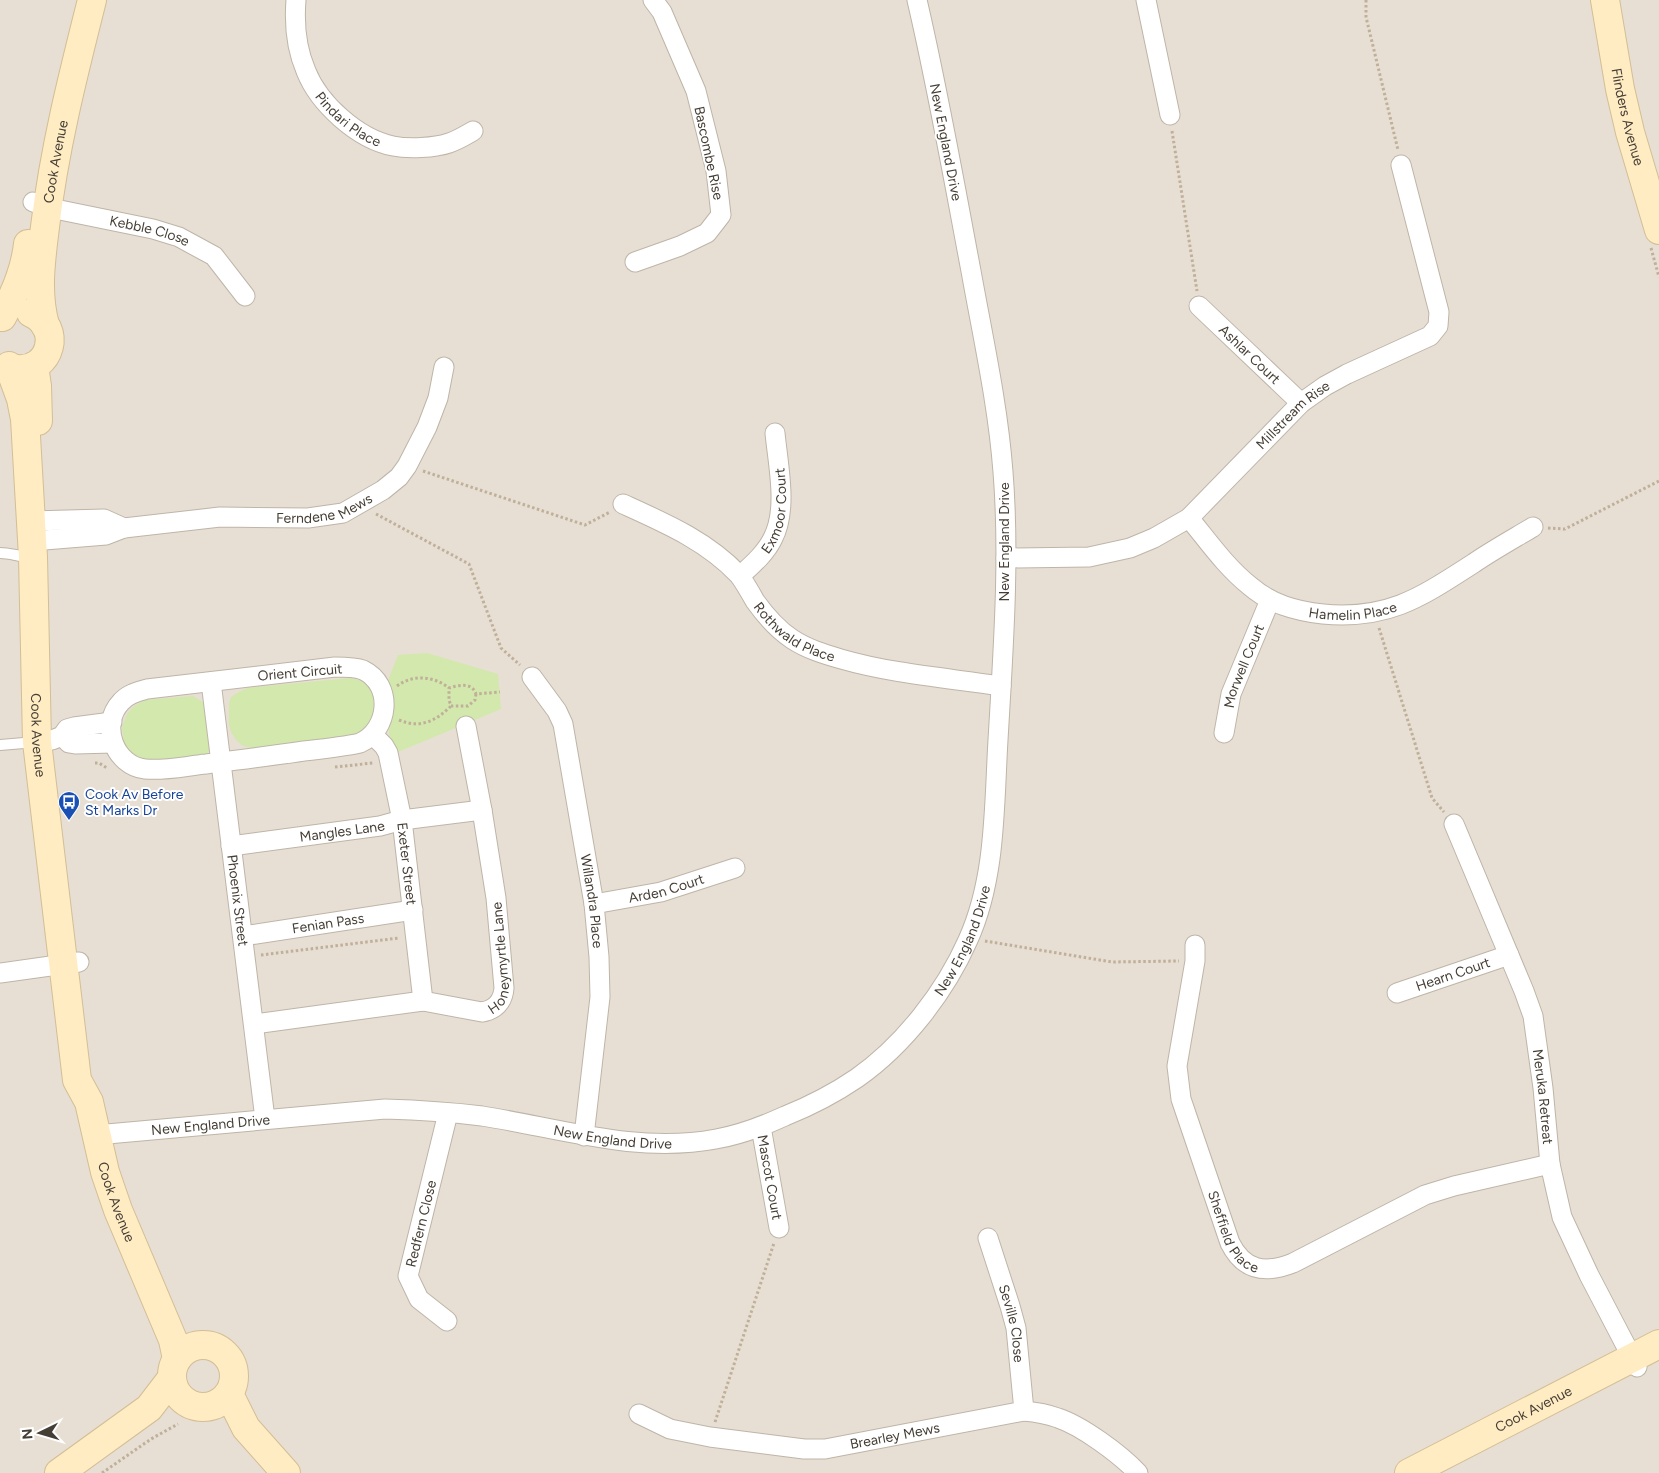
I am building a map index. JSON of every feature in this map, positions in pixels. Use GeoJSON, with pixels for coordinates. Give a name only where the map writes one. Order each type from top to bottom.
{"type":"FeatureCollection","features":[{"type":"Feature","properties":{"kind":"street","name":"Cook Avenue"},"geometry":{"type":"LineString","coordinates":[[76,0],[41,150],[40,308],[49,334],[49,348],[45,356],[14,364],[39,539],[50,740],[70,963],[93,1079],[89,1102],[105,1172],[118,1210],[173,1340],[183,1394]]}},
{"type":"Feature","properties":{"kind":"street","name":"Cook Avenue"},"geometry":{"type":"LineString","coordinates":[[1,319],[14,295],[26,259],[92,0]]}},
{"type":"Feature","properties":{"kind":"street","name":"Pindari Place"},"geometry":{"type":"LineString","coordinates":[[296,0],[294,20],[298,48],[306,72],[319,95],[339,117],[368,136],[392,146],[417,148],[449,143],[473,131]]}},
{"type":"Feature","properties":{"kind":"street","name":"Bascombe Rise"},"geometry":{"type":"LineString","coordinates":[[635,262],[680,246],[707,233],[721,215],[716,171],[696,91],[662,12],[653,0]]}},
{"type":"Feature","properties":{"kind":"street","name":"New England Drive"},"geometry":{"type":"LineString","coordinates":[[96,1135],[385,1109],[483,1116],[584,1136],[638,1142],[676,1144],[716,1139],[761,1127],[807,1107],[856,1078],[881,1059],[921,1017],[947,982],[969,938],[986,889],[993,834],[1006,558],[1003,473],[994,394],[949,152],[917,0]]}},
{"type":"Feature","properties":{"kind":"street"},"geometry":{"type":"LineString","coordinates":[[1146,0],[1170,115]]}},
{"type":"Feature","properties":{"kind":"street","name":"Flinders Avenue"},"geometry":{"type":"LineString","coordinates":[[1605,0],[1620,88],[1630,132],[1659,230]]}},
{"type":"Feature","properties":{"kind":"street","name":"Flinders Avenue"},"geometry":{"type":"LineString","coordinates":[[1620,0],[1638,92],[1659,176]]}},
{"type":"Feature","properties":{"kind":"street","name":"Millstream Rise"},"geometry":{"type":"LineString","coordinates":[[1006,558],[1089,557],[1130,548],[1154,538],[1189,518],[1301,404],[1325,386],[1430,336],[1438,326],[1439,312],[1401,165]]}},
{"type":"Feature","properties":{"kind":"street","name":"Kebble Close"},"geometry":{"type":"LineString","coordinates":[[40,204],[60,210],[153,228],[179,238],[214,256],[244,296]]}},
{"type":"Feature","properties":{"kind":"street","name":"Ashlar Court"},"geometry":{"type":"LineString","coordinates":[[1199,306],[1301,404]]}},
{"type":"Feature","properties":{"kind":"street"},"geometry":{"type":"LineString","coordinates":[[1,319],[13,312],[24,311],[35,315],[45,324]]}},
{"type":"Feature","properties":{"kind":"street","name":"Ferndene Mews"},"geometry":{"type":"LineString","coordinates":[[39,539],[104,519],[124,528],[220,517],[308,518],[343,513],[388,486],[399,477],[407,466],[428,427],[438,398],[444,367]]}},
{"type":"Feature","properties":{"kind":"street","name":"Exmoor Court"},"geometry":{"type":"LineString","coordinates":[[740,576],[766,549],[778,528],[781,513],[775,433]]}},
{"type":"Feature","properties":{"kind":"street","name":"Rothwald Place"},"geometry":{"type":"LineString","coordinates":[[623,504],[667,524],[715,554],[740,576],[769,618],[792,639],[806,646],[824,654],[866,666],[896,672],[1001,686]]}},
{"type":"Feature","properties":{"kind":"street","name":"Hamelin Place"},"geometry":{"type":"LineString","coordinates":[[1189,518],[1234,573],[1270,600],[1289,608],[1309,613],[1336,615],[1375,613],[1401,605],[1426,594],[1533,527]]}},
{"type":"Feature","properties":{"kind":"street","name":"Morwell Court"},"geometry":{"type":"LineString","coordinates":[[1224,733],[1231,694],[1270,600]]}},
{"type":"Feature","properties":{"kind":"street","name":"Orient Circuit"},"geometry":{"type":"LineString","coordinates":[[112,722],[120,703],[132,694],[148,689],[335,666],[362,670],[374,679],[383,694],[382,720],[373,734]]}},
{"type":"Feature","properties":{"kind":"street","name":"Willandra Place"},"geometry":{"type":"LineString","coordinates":[[532,677],[557,711],[563,724],[594,904],[599,957],[600,997],[584,1136]]}},
{"type":"Feature","properties":{"kind":"street","name":"Phoenix Street"},"geometry":{"type":"LineString","coordinates":[[211,682],[231,846],[250,935],[254,1024],[265,1119]]}},
{"type":"Feature","properties":{"kind":"street"},"geometry":{"type":"LineString","coordinates":[[50,740],[74,726],[112,722],[111,732],[117,752],[124,761],[144,769],[221,762],[352,745],[366,740],[373,734]]}},
{"type":"Feature","properties":{"kind":"street","name":"Honeymyrtle Lane"},"geometry":{"type":"LineString","coordinates":[[254,1024],[423,1000],[482,1012],[498,1005],[504,994],[496,898],[466,726]]}},
{"type":"Feature","properties":{"kind":"street","name":"Exeter Street"},"geometry":{"type":"LineString","coordinates":[[373,734],[384,746],[391,762],[402,820],[423,1000]]}},
{"type":"Feature","properties":{"kind":"street"},"geometry":{"type":"LineString","coordinates":[[50,740],[75,744],[113,743]]}},
{"type":"Feature","properties":{"kind":"street","name":"Mangles Lane"},"geometry":{"type":"LineString","coordinates":[[231,846],[482,810]]}},
{"type":"Feature","properties":{"kind":"street","name":"Meruka Retreat"},"geometry":{"type":"LineString","coordinates":[[1454,824],[1533,1016],[1543,1088],[1550,1164],[1562,1217],[1589,1275],[1643,1360]]}},
{"type":"Feature","properties":{"kind":"street","name":"Arden Court"},"geometry":{"type":"LineString","coordinates":[[594,904],[660,892],[735,868]]}},
{"type":"Feature","properties":{"kind":"street","name":"Fenian Pass"},"geometry":{"type":"LineString","coordinates":[[250,935],[413,910]]}},
{"type":"Feature","properties":{"kind":"street","name":"Sheffield Place"},"geometry":{"type":"LineString","coordinates":[[1195,953],[1178,1054],[1178,1081],[1181,1098],[1230,1243],[1241,1261],[1260,1269],[1279,1268],[1425,1195],[1454,1186],[1550,1164]]}},
{"type":"Feature","properties":{"kind":"street","name":"Hearn Court"},"geometry":{"type":"LineString","coordinates":[[1397,993],[1509,955]]}},
{"type":"Feature","properties":{"kind":"street"},"geometry":{"type":"LineString","coordinates":[[0,973],[70,963]]}},
{"type":"Feature","properties":{"kind":"street","name":"Redfern Close"},"geometry":{"type":"LineString","coordinates":[[447,1321],[419,1299],[408,1276],[448,1113]]}},
{"type":"Feature","properties":{"kind":"street","name":"Mascot Court"},"geometry":{"type":"LineString","coordinates":[[761,1127],[779,1228]]}},
{"type":"Feature","properties":{"kind":"street","name":"Seville Close"},"geometry":{"type":"LineString","coordinates":[[988,1238],[1016,1328],[1024,1411]]}},
{"type":"Feature","properties":{"kind":"street","name":"Cook Avenue"},"geometry":{"type":"LineString","coordinates":[[154,1298],[185,1333],[200,1345]]}},
{"type":"Feature","properties":{"kind":"street","name":"Cook Avenue"},"geometry":{"type":"LineString","coordinates":[[1432,1473],[1643,1360],[1659,1344]]}},
{"type":"Feature","properties":{"kind":"street"},"geometry":{"type":"LineString","coordinates":[[59,1473],[149,1408],[183,1394],[218,1404],[229,1394],[233,1386],[234,1377],[230,1360],[217,1348],[209,1345],[200,1345],[187,1349],[183,1394],[166,1411],[77,1473]]}},
{"type":"Feature","properties":{"kind":"street","name":"Cook Avenue"},"geometry":{"type":"LineString","coordinates":[[1409,1473],[1643,1360]]}},
{"type":"Feature","properties":{"kind":"street"},"geometry":{"type":"LineString","coordinates":[[183,1394],[242,1440],[272,1473]]}},
{"type":"Feature","properties":{"kind":"street"},"geometry":{"type":"LineString","coordinates":[[229,1394],[246,1428],[286,1473]]}},
{"type":"Feature","properties":{"kind":"street","name":"Brearley Mews"},"geometry":{"type":"LineString","coordinates":[[639,1414],[670,1429],[710,1437],[804,1449],[825,1449],[1024,1411],[1060,1418],[1112,1450],[1138,1473]]}},
{"type":"Feature","properties":{"kind":"lane"},"geometry":{"type":"LineString","coordinates":[[0,553],[22,557],[39,539]]}},
{"type":"Feature","properties":{"kind":"lane"},"geometry":{"type":"LineString","coordinates":[[0,745],[50,740]]}},
{"type":"Feature","properties":{"kind":"path"},"geometry":{"type":"LineString","coordinates":[[1366,0],[1366,17],[1401,165]]}},
{"type":"Feature","properties":{"kind":"path"},"geometry":{"type":"LineString","coordinates":[[1170,115],[1199,306]]}},
{"type":"Feature","properties":{"kind":"path"},"geometry":{"type":"LineString","coordinates":[[407,466],[585,525],[623,504]]}},
{"type":"Feature","properties":{"kind":"path"},"geometry":{"type":"LineString","coordinates":[[1533,527],[1565,529],[1659,481]]}},
{"type":"Feature","properties":{"kind":"path"},"geometry":{"type":"LineString","coordinates":[[362,503],[370,511],[469,564],[501,648],[532,677]]}},
{"type":"Feature","properties":{"kind":"path"},"geometry":{"type":"LineString","coordinates":[[1375,613],[1432,798],[1454,824]]}},
{"type":"Feature","properties":{"kind":"path"},"geometry":{"type":"LineString","coordinates":[[395,689],[403,682],[417,677],[433,679],[449,688],[469,686],[476,694]]}},
{"type":"Feature","properties":{"kind":"path"},"geometry":{"type":"LineString","coordinates":[[449,688],[451,706]]}},
{"type":"Feature","properties":{"kind":"path"},"geometry":{"type":"LineString","coordinates":[[476,694],[500,692]]}},
{"type":"Feature","properties":{"kind":"path"},"geometry":{"type":"LineString","coordinates":[[397,715],[397,719],[406,723],[428,723],[436,719],[451,706],[468,706],[474,700],[476,694]]}},
{"type":"Feature","properties":{"kind":"path"},"geometry":{"type":"LineString","coordinates":[[328,768],[391,762]]}},
{"type":"Feature","properties":{"kind":"path"},"geometry":{"type":"LineString","coordinates":[[250,935],[261,955],[262,964]]}},
{"type":"Feature","properties":{"kind":"path"},"geometry":{"type":"LineString","coordinates":[[261,955],[416,936]]}},
{"type":"Feature","properties":{"kind":"path"},"geometry":{"type":"LineString","coordinates":[[969,938],[1112,962],[1195,953]]}},
{"type":"Feature","properties":{"kind":"path"},"geometry":{"type":"LineString","coordinates":[[710,1437],[779,1228]]}},
{"type":"Feature","properties":{"kind":"path"},"geometry":{"type":"LineString","coordinates":[[102,1473],[151,1439],[183,1394]]}},
{"type":"Feature","properties":{"kind":"shaded area"},"geometry":{"type":"Polygon","coordinates":[[[0,0],[1659,0],[1659,1473],[0,1473],[0,0]]]}},
{"type":"Feature","properties":{"kind":"green space"},"geometry":{"type":"Polygon","coordinates":[[[427,653],[498,674],[501,709],[398,752],[389,737],[387,683],[398,655],[427,653]]]}},
{"type":"Feature","properties":{"kind":"green space"},"geometry":{"type":"Polygon","coordinates":[[[350,678],[368,685],[375,700],[377,713],[361,736],[257,749],[243,746],[231,732],[229,703],[231,697],[247,688],[350,678]]]}},
{"type":"Feature","properties":{"kind":"green space"},"geometry":{"type":"Polygon","coordinates":[[[193,696],[206,704],[212,744],[208,753],[200,759],[161,765],[134,757],[124,743],[122,727],[127,714],[134,706],[145,700],[193,696]]]}},
{"type":"Feature","properties":{"kind":"place","name":"Cook Av Before St Marks Dr"},"geometry":{"type":"Point","coordinates":[69,821]}}]}
